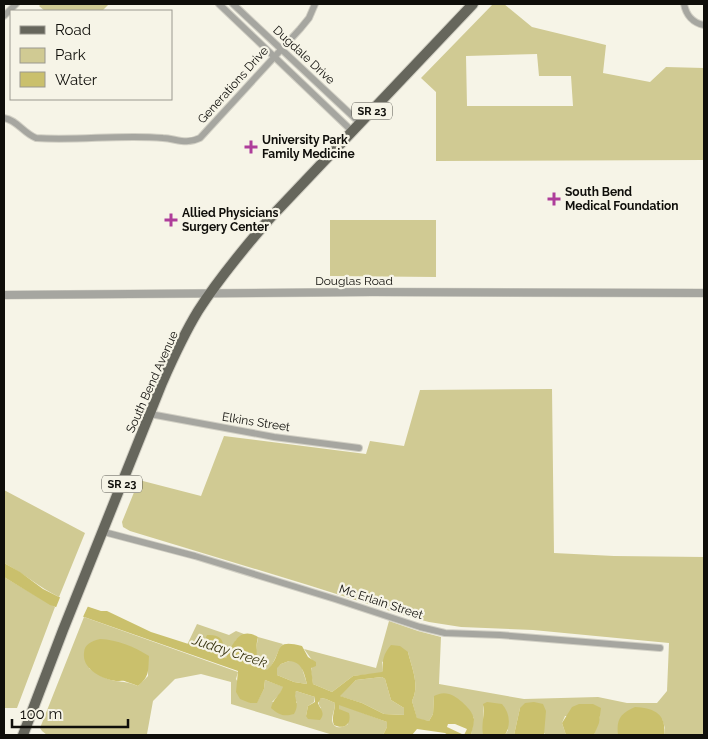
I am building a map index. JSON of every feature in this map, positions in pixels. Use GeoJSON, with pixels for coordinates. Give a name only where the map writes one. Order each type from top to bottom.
{"type":"FeatureCollection","features":[{"type":"Feature","properties":{"kind":"main road","name":"South Bend Avenue"},"geometry":{"type":"LineString","coordinates":[[23,735],[81,584],[104,532],[150,414],[178,348],[198,312],[240,253],[270,217],[473,4]]}},
{"type":"Feature","properties":{"kind":"street"},"geometry":{"type":"LineString","coordinates":[[4,16],[16,4]]}},
{"type":"Feature","properties":{"kind":"street","name":"Dugdale Drive"},"geometry":{"type":"LineString","coordinates":[[219,4],[352,131]]}},
{"type":"Feature","properties":{"kind":"street","name":"Dugdale Drive"},"geometry":{"type":"LineString","coordinates":[[233,4],[360,123]]}},
{"type":"Feature","properties":{"kind":"street","name":"Generations Drive"},"geometry":{"type":"LineString","coordinates":[[4,118],[12,120],[36,138],[161,138],[188,143],[193,142],[200,138],[309,18],[315,4]]}},
{"type":"Feature","properties":{"kind":"street"},"geometry":{"type":"LineString","coordinates":[[684,4],[687,14],[693,20],[704,25]]}},
{"type":"Feature","properties":{"kind":"street","name":"Douglas Road"},"geometry":{"type":"LineString","coordinates":[[4,295],[372,292],[704,293]]}},
{"type":"Feature","properties":{"kind":"street","name":"Elkins Street"},"geometry":{"type":"LineString","coordinates":[[150,414],[274,437],[359,448]]}},
{"type":"Feature","properties":{"kind":"street","name":"Mc Erlain Street"},"geometry":{"type":"LineString","coordinates":[[104,532],[195,556],[335,598],[420,627],[445,633],[660,648]]}},
{"type":"Feature","properties":{"kind":"green space"},"geometry":{"type":"Polygon","coordinates":[[[41,4],[109,4],[103,10],[44,10],[39,6],[41,4]]]}},
{"type":"Feature","properties":{"kind":"green space"},"geometry":{"type":"Polygon","coordinates":[[[493,4],[504,4],[532,27],[606,45],[603,73],[650,82],[666,67],[704,68],[704,160],[436,161],[436,92],[421,78],[493,4]],[[537,54],[466,56],[467,106],[573,106],[571,76],[539,76],[537,54]]]}},
{"type":"Feature","properties":{"kind":"green space"},"geometry":{"type":"Polygon","coordinates":[[[330,220],[436,220],[436,277],[330,276],[330,220]]]}},
{"type":"Feature","properties":{"kind":"green space"},"geometry":{"type":"Polygon","coordinates":[[[552,389],[554,553],[704,557],[704,735],[664,735],[665,728],[662,719],[618,735],[594,735],[600,716],[565,716],[562,723],[566,735],[544,735],[520,708],[514,735],[505,735],[508,730],[483,705],[483,735],[471,735],[474,718],[471,713],[434,696],[433,714],[429,721],[417,719],[412,701],[415,683],[408,652],[382,662],[382,673],[353,676],[332,692],[313,684],[312,660],[304,649],[376,668],[389,621],[441,637],[439,684],[524,699],[598,697],[627,703],[657,703],[667,691],[669,643],[533,630],[461,627],[429,622],[130,531],[123,527],[122,522],[139,480],[201,496],[224,436],[366,454],[370,441],[404,446],[420,390],[552,389]]]}},
{"type":"Feature","properties":{"kind":"green space"},"geometry":{"type":"Polygon","coordinates":[[[4,490],[85,533],[59,597],[4,563],[4,490]]]}},
{"type":"Feature","properties":{"kind":"green space"},"geometry":{"type":"Polygon","coordinates":[[[4,577],[55,607],[17,708],[4,708],[4,577]]]}},
{"type":"Feature","properties":{"kind":"green space"},"geometry":{"type":"Polygon","coordinates":[[[84,617],[238,672],[236,679],[250,703],[257,702],[264,689],[265,680],[284,687],[272,702],[297,703],[294,696],[296,691],[315,697],[314,702],[308,706],[306,716],[321,708],[319,700],[321,698],[335,703],[332,720],[336,727],[348,724],[339,709],[339,704],[387,722],[383,735],[333,735],[231,704],[231,682],[201,674],[175,679],[153,701],[147,734],[145,735],[47,735],[40,728],[84,617]],[[148,656],[89,668],[108,679],[138,686],[148,676],[148,656]]]}},
{"type":"Feature","properties":{"kind":"green space"},"geometry":{"type":"Polygon","coordinates":[[[197,624],[229,635],[236,631],[244,634],[236,640],[226,658],[221,656],[224,646],[205,638],[201,648],[187,645],[197,624]]]}},
{"type":"Feature","properties":{"kind":"green space"},"geometry":{"type":"Polygon","coordinates":[[[258,637],[283,644],[267,671],[256,666],[258,637]]]}},
{"type":"Feature","properties":{"kind":"green space"},"geometry":{"type":"Polygon","coordinates":[[[289,661],[296,661],[301,665],[307,684],[294,682],[277,675],[277,667],[289,661]]]}},
{"type":"Feature","properties":{"kind":"green space"},"geometry":{"type":"Polygon","coordinates":[[[382,677],[385,679],[391,700],[404,708],[405,715],[384,714],[362,703],[339,696],[356,680],[382,677]]]}},
{"type":"Feature","properties":{"kind":"water","name":"Juday Creek"},"geometry":{"type":"Polygon","coordinates":[[[4,563],[43,589],[59,597],[101,611],[107,611],[151,632],[201,648],[207,635],[217,636],[223,643],[221,656],[226,658],[234,642],[241,635],[251,634],[258,637],[256,666],[267,670],[282,646],[292,644],[302,646],[308,657],[316,662],[316,666],[311,668],[313,684],[332,692],[353,676],[382,672],[384,657],[391,645],[400,646],[408,652],[413,671],[415,689],[412,701],[417,718],[429,721],[433,714],[434,696],[443,693],[449,694],[464,704],[473,715],[474,721],[471,735],[464,735],[448,735],[417,729],[412,735],[383,735],[387,722],[339,705],[339,709],[349,713],[350,717],[348,723],[341,727],[334,725],[333,722],[335,703],[321,698],[318,703],[323,713],[322,718],[320,720],[308,719],[306,716],[308,706],[315,702],[315,697],[296,691],[297,707],[294,714],[282,715],[271,708],[283,687],[265,680],[264,689],[257,703],[250,703],[240,699],[236,692],[238,671],[50,605],[4,577],[4,563]],[[289,661],[277,668],[277,675],[294,682],[307,684],[300,666],[289,661]],[[382,677],[356,680],[340,696],[362,703],[384,714],[404,715],[404,708],[391,700],[385,679],[382,677]],[[448,724],[447,727],[464,735],[467,729],[455,724],[448,724]]]}},
{"type":"Feature","properties":{"kind":"water"},"geometry":{"type":"Polygon","coordinates":[[[100,639],[125,644],[149,656],[146,676],[138,686],[125,681],[105,678],[94,672],[86,664],[84,659],[85,647],[89,643],[100,639]]]}},
{"type":"Feature","properties":{"kind":"water"},"geometry":{"type":"Polygon","coordinates":[[[487,702],[502,704],[507,711],[509,719],[505,735],[483,735],[483,704],[487,702]]]}},
{"type":"Feature","properties":{"kind":"water"},"geometry":{"type":"Polygon","coordinates":[[[525,703],[543,704],[546,711],[544,735],[514,735],[520,708],[525,703]]]}},
{"type":"Feature","properties":{"kind":"water"},"geometry":{"type":"Polygon","coordinates":[[[579,704],[593,704],[601,708],[599,723],[594,735],[566,735],[562,723],[572,707],[579,704]]]}},
{"type":"Feature","properties":{"kind":"water"},"geometry":{"type":"Polygon","coordinates":[[[635,707],[648,709],[658,714],[663,722],[664,735],[618,735],[620,717],[635,707]]]}},
{"type":"Feature","properties":{"kind":"pier"},"geometry":{"type":"Polygon","coordinates":[[[61,595],[89,604],[82,619],[55,610],[61,595]]]}},
{"type":"Feature","properties":{"kind":"place","name":"University Park Family Medicine"},"geometry":{"type":"Point","coordinates":[251,147]}},
{"type":"Feature","properties":{"kind":"place","name":"South Bend Medical Foundation"},"geometry":{"type":"Point","coordinates":[554,199]}},
{"type":"Feature","properties":{"kind":"place","name":"Allied Physicians Surgery Center"},"geometry":{"type":"Point","coordinates":[171,220]}}]}
